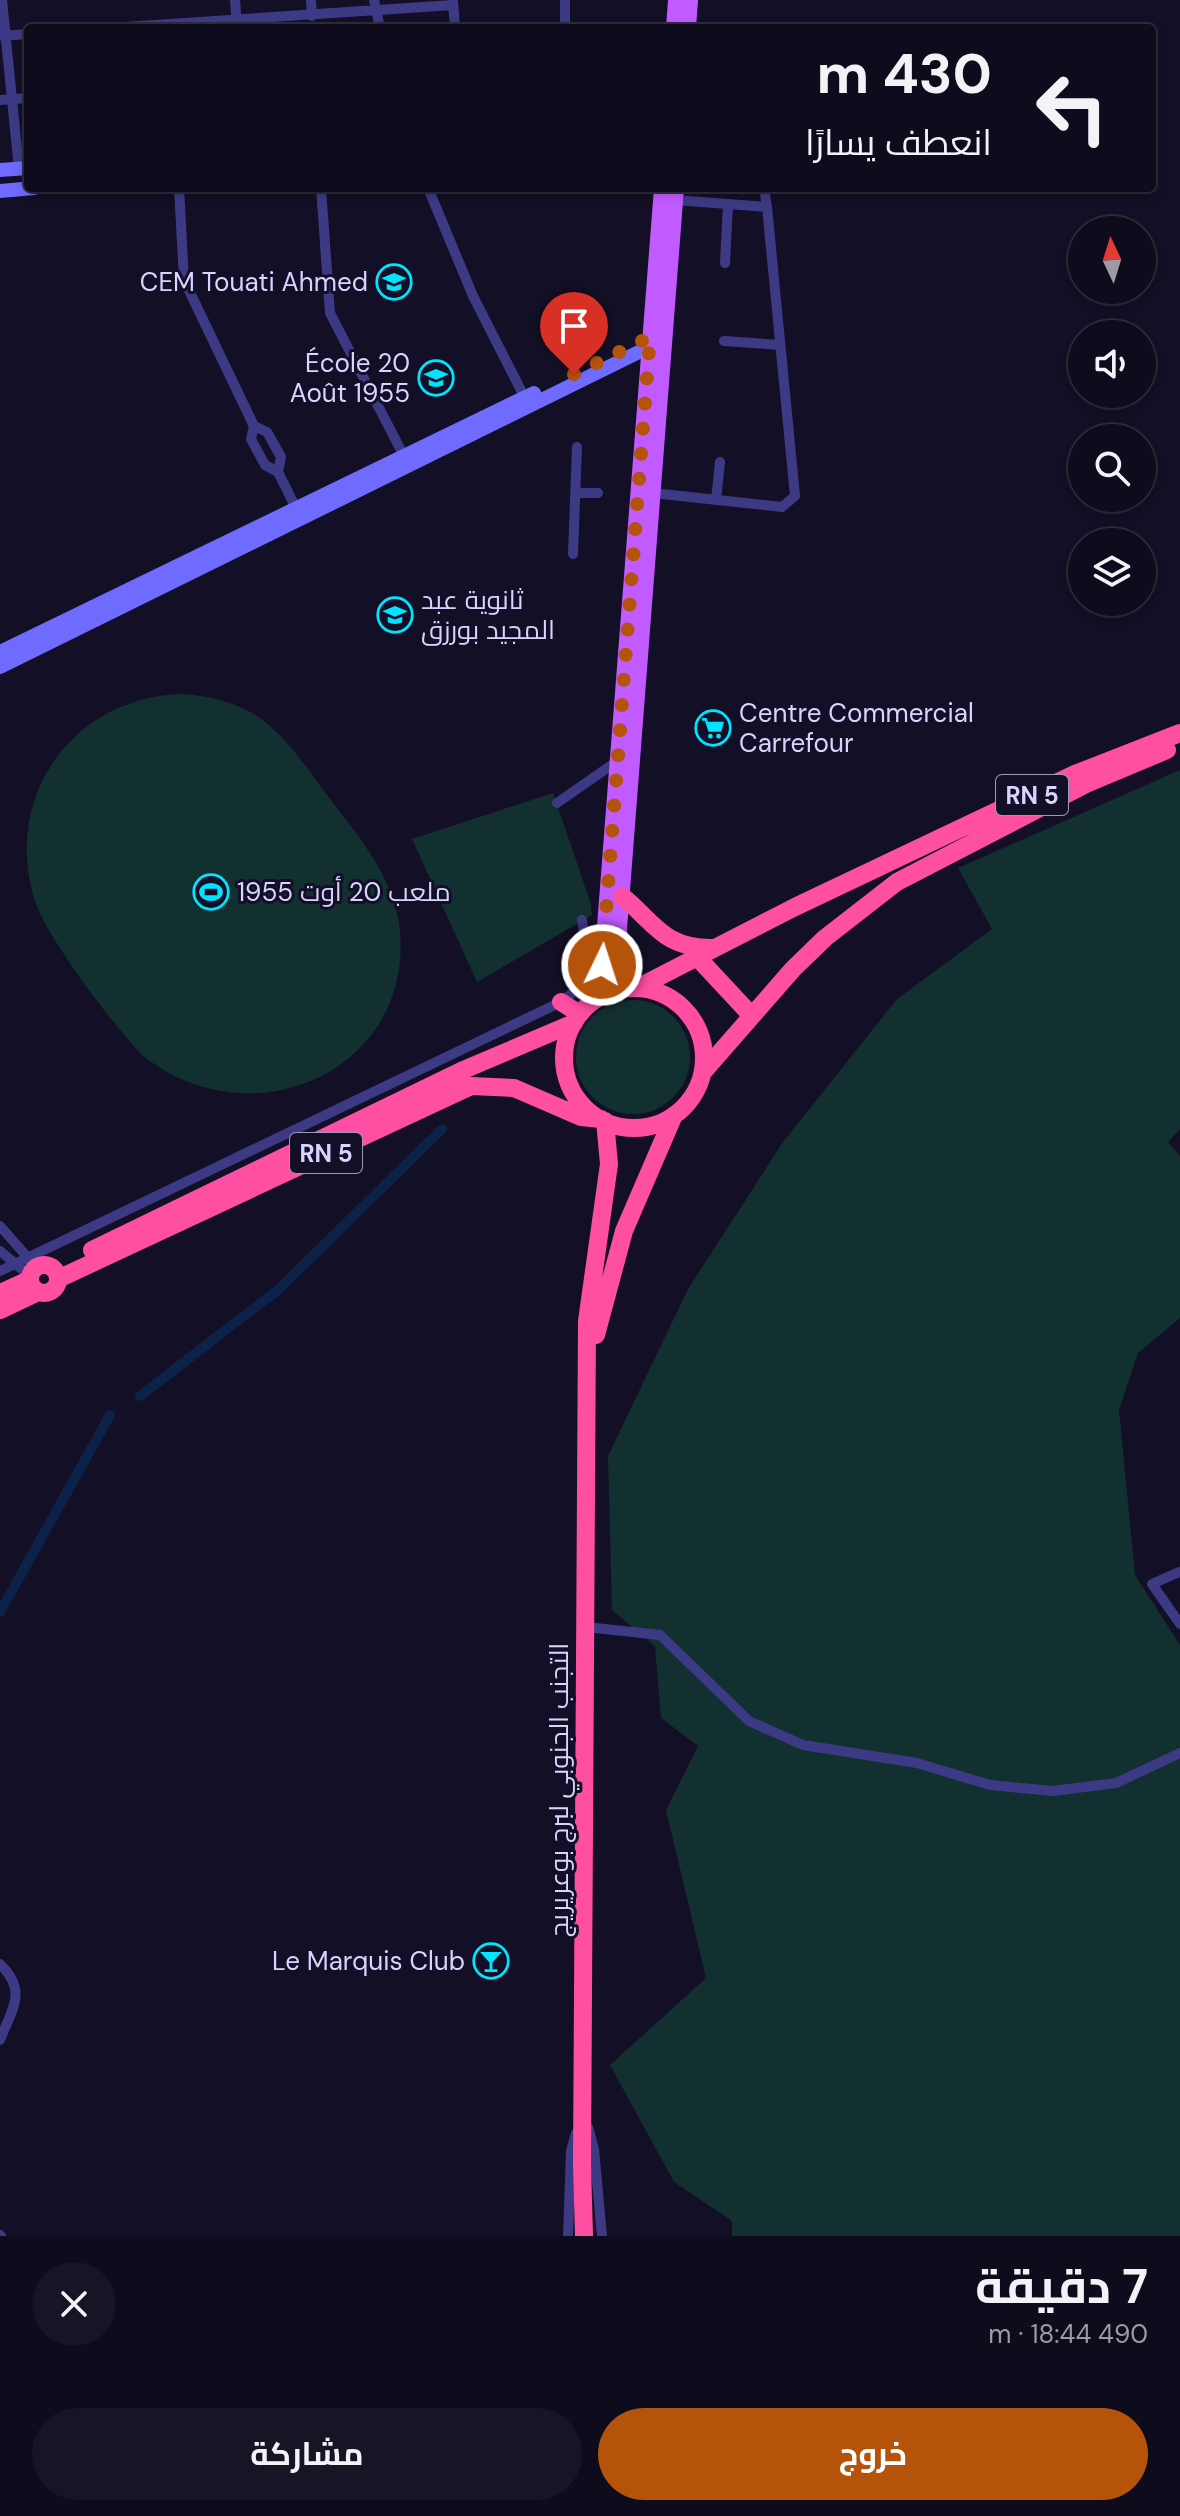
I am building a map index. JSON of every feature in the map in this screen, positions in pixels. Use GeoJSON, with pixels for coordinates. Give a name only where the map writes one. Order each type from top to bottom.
{"type":"FeatureCollection","features":[{"type":"Feature","properties":{"kind":"highway","name":"RN 5"},"geometry":{"type":"LineString","coordinates":[[632,988],[795,907],[1088,769],[1180,733]]}},
{"type":"Feature","properties":{"kind":"highway","name":"RN 5"},"geometry":{"type":"LineString","coordinates":[[703,1072],[750,1014],[825,938],[897,882],[1086,784],[1180,745]]}},
{"type":"Feature","properties":{"kind":"highway"},"geometry":{"type":"LineString","coordinates":[[622,896],[660,934],[684,945],[716,948]]}},
{"type":"Feature","properties":{"kind":"highway"},"geometry":{"type":"LineString","coordinates":[[697,957],[750,1014]]}},
{"type":"Feature","properties":{"kind":"highway"},"geometry":{"type":"LineString","coordinates":[[632,988],[660,993],[687,1011],[702,1040],[703,1072],[692,1097],[674,1115],[646,1126],[625,1126],[603,1120],[581,1103],[568,1080],[565,1047],[581,1014],[608,993],[632,988]]}},
{"type":"Feature","properties":{"kind":"highway"},"geometry":{"type":"LineString","coordinates":[[561,1002],[581,1014]]}},
{"type":"Feature","properties":{"kind":"highway","name":"RN 5"},"geometry":{"type":"LineString","coordinates":[[0,1293],[581,1014]]}},
{"type":"Feature","properties":{"kind":"highway","name":"RN 5"},"geometry":{"type":"LineString","coordinates":[[0,1310],[39,1274],[471,1086],[514,1088],[581,1117],[603,1120]]}},
{"type":"Feature","properties":{"kind":"highway","name":"التجنب الجنوبي لبرج بوعريريج"},"geometry":{"type":"LineString","coordinates":[[589,1357],[624,1231],[674,1115]]}},
{"type":"Feature","properties":{"kind":"highway","name":"التجنب الجنوبي لبرج بوعريريج"},"geometry":{"type":"LineString","coordinates":[[583,2229],[587,1321],[609,1164],[603,1120]]}},
{"type":"Feature","properties":{"kind":"main road"},"geometry":{"type":"LineString","coordinates":[[674,24],[676,0]]}},
{"type":"Feature","properties":{"kind":"main road"},"geometry":{"type":"LineString","coordinates":[[688,24],[690,0]]}},
{"type":"Feature","properties":{"kind":"main road"},"geometry":{"type":"LineString","coordinates":[[632,988],[619,947],[624,763],[654,341],[668,192]]}},
{"type":"Feature","properties":{"kind":"main road"},"geometry":{"type":"LineString","coordinates":[[581,1014],[602,965],[624,763],[653,493],[654,341]]}},
{"type":"Feature","properties":{"kind":"street"},"geometry":{"type":"LineString","coordinates":[[0,170],[23,168],[3,36],[2,0]]}},
{"type":"Feature","properties":{"kind":"street"},"geometry":{"type":"LineString","coordinates":[[235,0],[236,23]]}},
{"type":"Feature","properties":{"kind":"street"},"geometry":{"type":"LineString","coordinates":[[311,0],[312,16]]}},
{"type":"Feature","properties":{"kind":"street"},"geometry":{"type":"LineString","coordinates":[[565,0],[565,24]]}},
{"type":"Feature","properties":{"kind":"street"},"geometry":{"type":"LineString","coordinates":[[211,24],[312,16],[375,4],[453,3],[455,24]]}},
{"type":"Feature","properties":{"kind":"street"},"geometry":{"type":"LineString","coordinates":[[375,4],[379,24]]}},
{"type":"Feature","properties":{"kind":"street"},"geometry":{"type":"LineString","coordinates":[[3,36],[24,34]]}},
{"type":"Feature","properties":{"kind":"street"},"geometry":{"type":"LineString","coordinates":[[0,100],[24,98]]}},
{"type":"Feature","properties":{"kind":"street"},"geometry":{"type":"LineString","coordinates":[[0,191],[24,189]]}},
{"type":"Feature","properties":{"kind":"street"},"geometry":{"type":"LineString","coordinates":[[179,192],[184,280],[254,426],[251,439],[265,465],[278,472],[298,514]]}},
{"type":"Feature","properties":{"kind":"street"},"geometry":{"type":"LineString","coordinates":[[321,192],[330,313],[406,461]]}},
{"type":"Feature","properties":{"kind":"street"},"geometry":{"type":"LineString","coordinates":[[430,192],[473,296],[527,402]]}},
{"type":"Feature","properties":{"kind":"street"},"geometry":{"type":"LineString","coordinates":[[673,192],[728,204],[767,207]]}},
{"type":"Feature","properties":{"kind":"street"},"geometry":{"type":"LineString","coordinates":[[653,493],[782,507],[791,503],[795,496],[765,192]]}},
{"type":"Feature","properties":{"kind":"street"},"geometry":{"type":"LineString","coordinates":[[725,263],[728,204]]}},
{"type":"Feature","properties":{"kind":"street"},"geometry":{"type":"LineString","coordinates":[[0,667],[298,514],[654,341]]}},
{"type":"Feature","properties":{"kind":"street"},"geometry":{"type":"LineString","coordinates":[[724,341],[780,345]]}},
{"type":"Feature","properties":{"kind":"street"},"geometry":{"type":"LineString","coordinates":[[254,426],[267,432],[281,457],[278,472]]}},
{"type":"Feature","properties":{"kind":"street"},"geometry":{"type":"LineString","coordinates":[[573,554],[577,447]]}},
{"type":"Feature","properties":{"kind":"street"},"geometry":{"type":"LineString","coordinates":[[716,500],[720,462]]}},
{"type":"Feature","properties":{"kind":"street"},"geometry":{"type":"LineString","coordinates":[[576,493],[598,493]]}},
{"type":"Feature","properties":{"kind":"street"},"geometry":{"type":"LineString","coordinates":[[0,652],[298,514]]}},
{"type":"Feature","properties":{"kind":"street"},"geometry":{"type":"LineString","coordinates":[[557,803],[624,763]]}},
{"type":"Feature","properties":{"kind":"street"},"geometry":{"type":"LineString","coordinates":[[0,1251],[14,1264],[39,1274],[561,1002],[577,990],[585,977],[587,959],[582,920]]}},
{"type":"Feature","properties":{"kind":"street"},"geometry":{"type":"LineString","coordinates":[[0,1226],[39,1274]]}},
{"type":"Feature","properties":{"kind":"street"},"geometry":{"type":"LineString","coordinates":[[0,1271],[14,1264],[39,1274]]}},
{"type":"Feature","properties":{"kind":"street"},"geometry":{"type":"LineString","coordinates":[[1179,1572],[1152,1584],[1180,1624]]}},
{"type":"Feature","properties":{"kind":"street"},"geometry":{"type":"LineString","coordinates":[[586,1627],[660,1635],[749,1721],[803,1745],[917,1763],[990,1785],[1053,1791],[1116,1783],[1180,1753]]}},
{"type":"Feature","properties":{"kind":"street"},"geometry":{"type":"LineString","coordinates":[[0,1964],[14,1978],[17,1994],[0,2040]]}},
{"type":"Feature","properties":{"kind":"street"},"geometry":{"type":"LineString","coordinates":[[568,2236],[571,2151],[582,2104]]}},
{"type":"Feature","properties":{"kind":"street"},"geometry":{"type":"LineString","coordinates":[[582,2104],[594,2149],[602,2236]]}},
{"type":"Feature","properties":{"kind":"green space","name":"ملعب 20 أوت 1955"},"geometry":{"type":"Polygon","coordinates":[[[183,694],[209,697],[249,711],[279,735],[367,849],[386,881],[398,917],[399,969],[385,1014],[358,1050],[322,1076],[279,1091],[232,1093],[186,1081],[141,1054],[83,982],[36,904],[27,865],[28,827],[38,792],[55,760],[79,733],[109,713],[144,699],[183,694]]]}},
{"type":"Feature","properties":{"kind":"green space"},"geometry":{"type":"Polygon","coordinates":[[[1180,770],[1180,1129],[1168,1142],[1180,1156],[1180,1318],[1138,1353],[1119,1410],[1135,1575],[1180,1645],[1180,2236],[732,2236],[732,2221],[674,2182],[610,2065],[706,1978],[666,1810],[698,1746],[661,1718],[655,1646],[612,1610],[608,1456],[688,1289],[783,1142],[897,999],[992,929],[958,868],[1180,770]]]}},
{"type":"Feature","properties":{"kind":"green space","name":"ملعب 20 أوت 1955"},"geometry":{"type":"Polygon","coordinates":[[[553,793],[592,915],[477,982],[412,839],[553,793]]]}},
{"type":"Feature","properties":{"kind":"green space"},"geometry":{"type":"Polygon","coordinates":[[[633,1000],[655,1004],[673,1017],[686,1035],[690,1057],[686,1079],[673,1097],[655,1110],[633,1114],[611,1110],[593,1097],[580,1079],[576,1057],[580,1035],[593,1017],[611,1004],[633,1000]]]}},
{"type":"Feature","properties":{"kind":"waterway"},"geometry":{"type":"LineString","coordinates":[[140,1396],[279,1289],[442,1129]]}},
{"type":"Feature","properties":{"kind":"waterway"},"geometry":{"type":"LineString","coordinates":[[0,1612],[110,1415]]}},
{"type":"Feature","properties":{"kind":"place","name":"CEM Touati Ahmed"},"geometry":{"type":"Point","coordinates":[394,282]}},
{"type":"Feature","properties":{"kind":"place","name":"École 20 Août 1955"},"geometry":{"type":"Point","coordinates":[436,378]}},
{"type":"Feature","properties":{"kind":"place","name":"ثانوية عبد المجيد بورزق"},"geometry":{"type":"Point","coordinates":[395,615]}},
{"type":"Feature","properties":{"kind":"place","name":"Centre Commercial Carrefour"},"geometry":{"type":"Point","coordinates":[713,728]}},
{"type":"Feature","properties":{"kind":"place","name":"ملعب 20 أوت 1955"},"geometry":{"type":"Point","coordinates":[211,892]}},
{"type":"Feature","properties":{"kind":"place","name":"Le Marquis Club"},"geometry":{"type":"Point","coordinates":[491,1961]}},
{"type":"Feature","properties":{"kind":"route"},"geometry":{"type":"LineString","coordinates":[[574,374],[650,337],[602,965]]}}]}
